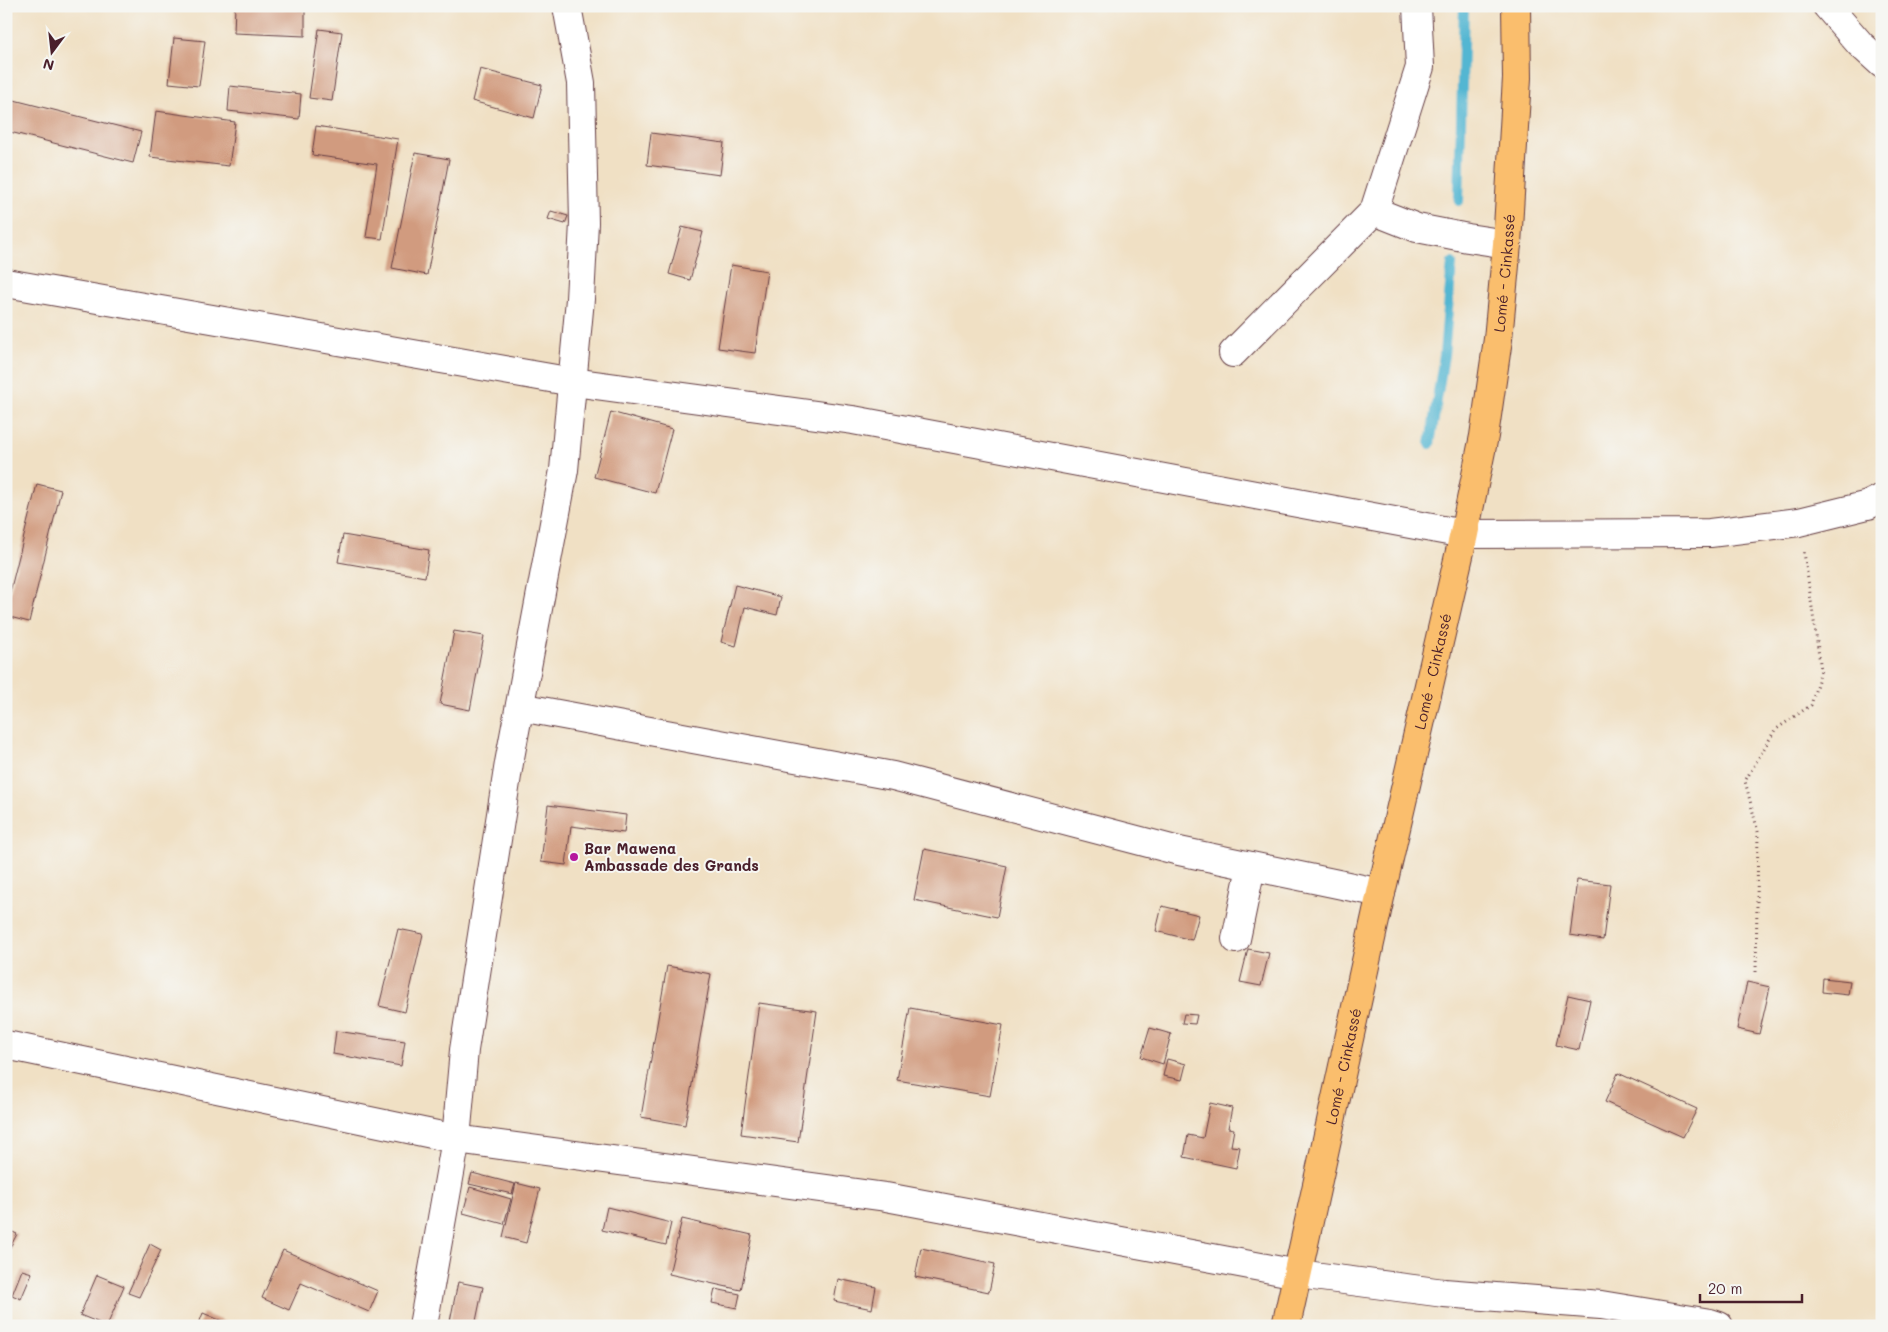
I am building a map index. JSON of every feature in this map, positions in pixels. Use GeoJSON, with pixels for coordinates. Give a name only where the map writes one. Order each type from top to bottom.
{"type":"FeatureCollection","features":[{"type":"Feature","properties":{"kind":"highway","name":"Lomé - Cinkassé"},"geometry":{"type":"LineString","coordinates":[[1286,1326],[1464,534],[1485,426],[1498,339],[1508,244],[1516,78],[1516,6]]}},
{"type":"Feature","properties":{"kind":"street"},"geometry":{"type":"LineString","coordinates":[[423,1326],[456,1140],[464,1050],[509,764],[562,479],[573,382],[584,224],[583,150],[581,83],[567,6]]}},
{"type":"Feature","properties":{"kind":"street"},"geometry":{"type":"LineString","coordinates":[[1233,353],[1374,211],[1420,67],[1417,6]]}},
{"type":"Feature","properties":{"kind":"street"},"geometry":{"type":"LineString","coordinates":[[1827,6],[1860,44],[1882,64]]}},
{"type":"Feature","properties":{"kind":"street"},"geometry":{"type":"LineString","coordinates":[[1374,211],[1417,228],[1508,244]]}},
{"type":"Feature","properties":{"kind":"street"},"geometry":{"type":"LineString","coordinates":[[6,283],[573,382],[853,420],[1464,534],[1710,533],[1799,522],[1868,505],[1882,498]]}},
{"type":"Feature","properties":{"kind":"street"},"geometry":{"type":"LineString","coordinates":[[520,707],[893,776],[1179,852],[1382,893]]}},
{"type":"Feature","properties":{"kind":"street"},"geometry":{"type":"LineString","coordinates":[[1236,939],[1251,866]]}},
{"type":"Feature","properties":{"kind":"street"},"geometry":{"type":"LineString","coordinates":[[6,1045],[456,1140],[886,1196],[1298,1274],[1444,1293],[1601,1305],[1719,1326]]}},
{"type":"Feature","properties":{"kind":"path"},"geometry":{"type":"LineString","coordinates":[[1756,972],[1758,832],[1745,781],[1775,730],[1811,705],[1821,670],[1799,522]]}},
{"type":"Feature","properties":{"kind":"building"},"geometry":{"type":"Polygon","coordinates":[[[235,6],[305,10],[305,36],[234,33],[235,6]]]}},
{"type":"Feature","properties":{"kind":"building"},"geometry":{"type":"Polygon","coordinates":[[[319,29],[342,32],[332,101],[309,98],[319,29]]]}},
{"type":"Feature","properties":{"kind":"building"},"geometry":{"type":"Polygon","coordinates":[[[174,38],[205,41],[199,86],[169,83],[174,38]]]}},
{"type":"Feature","properties":{"kind":"building"},"geometry":{"type":"Polygon","coordinates":[[[480,69],[542,85],[534,118],[472,101],[480,69]]]}},
{"type":"Feature","properties":{"kind":"building"},"geometry":{"type":"Polygon","coordinates":[[[230,86],[301,94],[299,119],[228,111],[230,86]]]}},
{"type":"Feature","properties":{"kind":"building"},"geometry":{"type":"Polygon","coordinates":[[[6,98],[141,132],[133,163],[6,131],[6,98]]]}},
{"type":"Feature","properties":{"kind":"building"},"geometry":{"type":"Polygon","coordinates":[[[156,111],[235,122],[229,166],[150,157],[156,111]]]}},
{"type":"Feature","properties":{"kind":"building"},"geometry":{"type":"Polygon","coordinates":[[[316,126],[398,139],[382,239],[366,237],[377,164],[312,155],[316,126]]]}},
{"type":"Feature","properties":{"kind":"building"},"geometry":{"type":"Polygon","coordinates":[[[651,133],[724,143],[720,175],[647,165],[651,133]]]}},
{"type":"Feature","properties":{"kind":"building"},"geometry":{"type":"Polygon","coordinates":[[[415,153],[449,159],[427,275],[392,268],[415,153]]]}},
{"type":"Feature","properties":{"kind":"building"},"geometry":{"type":"Polygon","coordinates":[[[551,211],[568,216],[565,224],[548,219],[551,211]]]}},
{"type":"Feature","properties":{"kind":"building"},"geometry":{"type":"Polygon","coordinates":[[[682,227],[703,232],[690,280],[669,274],[682,227]]]}},
{"type":"Feature","properties":{"kind":"building"},"geometry":{"type":"Polygon","coordinates":[[[731,265],[767,271],[755,353],[718,348],[731,265]]]}},
{"type":"Feature","properties":{"kind":"building"},"geometry":{"type":"Polygon","coordinates":[[[611,412],[672,429],[655,493],[594,477],[611,412]]]}},
{"type":"Feature","properties":{"kind":"building"},"geometry":{"type":"Polygon","coordinates":[[[37,484],[61,490],[29,622],[6,616],[6,608],[37,484]]]}},
{"type":"Feature","properties":{"kind":"building"},"geometry":{"type":"Polygon","coordinates":[[[343,535],[429,550],[425,577],[338,562],[343,535]]]}},
{"type":"Feature","properties":{"kind":"building"},"geometry":{"type":"Polygon","coordinates":[[[735,585],[781,597],[777,615],[745,607],[736,646],[721,642],[735,585]]]}},
{"type":"Feature","properties":{"kind":"building"},"geometry":{"type":"Polygon","coordinates":[[[454,631],[484,636],[470,710],[440,704],[454,631]]]}},
{"type":"Feature","properties":{"kind":"building"},"geometry":{"type":"Polygon","coordinates":[[[548,805],[626,815],[624,833],[571,826],[566,865],[541,862],[548,805]]]}},
{"type":"Feature","properties":{"kind":"building"},"geometry":{"type":"Polygon","coordinates":[[[924,849],[1007,866],[997,917],[914,900],[924,849]]]}},
{"type":"Feature","properties":{"kind":"building"},"geometry":{"type":"Polygon","coordinates":[[[1577,880],[1610,884],[1603,940],[1570,935],[1577,880]]]}},
{"type":"Feature","properties":{"kind":"building"},"geometry":{"type":"Polygon","coordinates":[[[1162,906],[1199,915],[1192,940],[1156,931],[1162,906]]]}},
{"type":"Feature","properties":{"kind":"building"},"geometry":{"type":"Polygon","coordinates":[[[398,929],[423,934],[405,1012],[379,1006],[398,929]]]}},
{"type":"Feature","properties":{"kind":"building"},"geometry":{"type":"Polygon","coordinates":[[[1248,949],[1269,953],[1261,986],[1240,982],[1248,949]]]}},
{"type":"Feature","properties":{"kind":"building"},"geometry":{"type":"Polygon","coordinates":[[[667,966],[711,974],[685,1125],[641,1117],[667,966]]]}},
{"type":"Feature","properties":{"kind":"building"},"geometry":{"type":"Polygon","coordinates":[[[1823,978],[1850,981],[1848,995],[1822,992],[1823,978]]]}},
{"type":"Feature","properties":{"kind":"building"},"geometry":{"type":"Polygon","coordinates":[[[1747,982],[1770,987],[1759,1034],[1737,1029],[1747,982]]]}},
{"type":"Feature","properties":{"kind":"building"},"geometry":{"type":"Polygon","coordinates":[[[1568,995],[1590,1000],[1579,1050],[1556,1045],[1568,995]]]}},
{"type":"Feature","properties":{"kind":"building"},"geometry":{"type":"Polygon","coordinates":[[[759,1003],[817,1011],[798,1142],[741,1134],[759,1003]]]}},
{"type":"Feature","properties":{"kind":"building"},"geometry":{"type":"Polygon","coordinates":[[[910,1008],[1003,1025],[990,1096],[897,1080],[910,1008]]]}},
{"type":"Feature","properties":{"kind":"building"},"geometry":{"type":"Polygon","coordinates":[[[1184,1014],[1197,1015],[1195,1024],[1182,1023],[1184,1014]]]}},
{"type":"Feature","properties":{"kind":"building"},"geometry":{"type":"Polygon","coordinates":[[[1150,1028],[1171,1034],[1163,1064],[1141,1057],[1150,1028]]]}},
{"type":"Feature","properties":{"kind":"building"},"geometry":{"type":"Polygon","coordinates":[[[336,1031],[405,1041],[401,1066],[333,1054],[336,1031]]]}},
{"type":"Feature","properties":{"kind":"building"},"geometry":{"type":"Polygon","coordinates":[[[1167,1059],[1186,1064],[1182,1080],[1163,1076],[1167,1059]]]}},
{"type":"Feature","properties":{"kind":"building"},"geometry":{"type":"Polygon","coordinates":[[[1618,1073],[1697,1109],[1683,1137],[1605,1102],[1618,1073]]]}},
{"type":"Feature","properties":{"kind":"building"},"geometry":{"type":"Polygon","coordinates":[[[1210,1103],[1232,1108],[1228,1128],[1234,1129],[1231,1146],[1240,1147],[1236,1168],[1184,1157],[1188,1135],[1203,1138],[1210,1103]]]}},
{"type":"Feature","properties":{"kind":"building"},"geometry":{"type":"Polygon","coordinates":[[[472,1173],[515,1184],[512,1194],[469,1184],[472,1173]]]}},
{"type":"Feature","properties":{"kind":"building"},"geometry":{"type":"Polygon","coordinates":[[[516,1183],[540,1189],[526,1243],[503,1237],[516,1183]]]}},
{"type":"Feature","properties":{"kind":"building"},"geometry":{"type":"Polygon","coordinates":[[[470,1187],[511,1199],[504,1224],[463,1213],[470,1187]]]}},
{"type":"Feature","properties":{"kind":"building"},"geometry":{"type":"Polygon","coordinates":[[[607,1207],[671,1223],[666,1245],[602,1230],[607,1207]]]}},
{"type":"Feature","properties":{"kind":"building"},"geometry":{"type":"Polygon","coordinates":[[[682,1219],[752,1235],[741,1290],[669,1274],[682,1219]]]}},
{"type":"Feature","properties":{"kind":"building"},"geometry":{"type":"Polygon","coordinates":[[[6,1229],[17,1234],[6,1255],[6,1229]]]}},
{"type":"Feature","properties":{"kind":"building"},"geometry":{"type":"Polygon","coordinates":[[[150,1244],[161,1250],[139,1297],[128,1293],[150,1244]]]}},
{"type":"Feature","properties":{"kind":"building"},"geometry":{"type":"Polygon","coordinates":[[[921,1248],[995,1264],[989,1292],[915,1277],[921,1248]]]}},
{"type":"Feature","properties":{"kind":"building"},"geometry":{"type":"Polygon","coordinates":[[[283,1250],[378,1291],[369,1312],[301,1283],[289,1310],[262,1298],[283,1250]]]}},
{"type":"Feature","properties":{"kind":"building"},"geometry":{"type":"Polygon","coordinates":[[[22,1270],[32,1273],[21,1299],[12,1295],[22,1270]]]}},
{"type":"Feature","properties":{"kind":"building"},"geometry":{"type":"Polygon","coordinates":[[[97,1275],[124,1286],[107,1326],[80,1315],[97,1275]]]}},
{"type":"Feature","properties":{"kind":"building"},"geometry":{"type":"Polygon","coordinates":[[[838,1279],[876,1287],[872,1309],[834,1301],[838,1279]]]}},
{"type":"Feature","properties":{"kind":"building"},"geometry":{"type":"Polygon","coordinates":[[[458,1282],[483,1287],[475,1326],[449,1326],[458,1282]]]}},
{"type":"Feature","properties":{"kind":"building"},"geometry":{"type":"Polygon","coordinates":[[[715,1289],[740,1294],[737,1308],[712,1303],[715,1289]]]}},
{"type":"Feature","properties":{"kind":"building"},"geometry":{"type":"Polygon","coordinates":[[[203,1313],[227,1323],[227,1326],[198,1326],[203,1313]]]}},
{"type":"Feature","properties":{"kind":"waterway"},"geometry":{"type":"LineString","coordinates":[[1459,201],[1464,6]]}},
{"type":"Feature","properties":{"kind":"waterway"},"geometry":{"type":"LineString","coordinates":[[1430,444],[1444,355],[1452,263]]}},
{"type":"Feature","properties":{"kind":"place","name":"Bar Mawena Ambassade des Grands"},"geometry":{"type":"Point","coordinates":[574,857]}}]}
